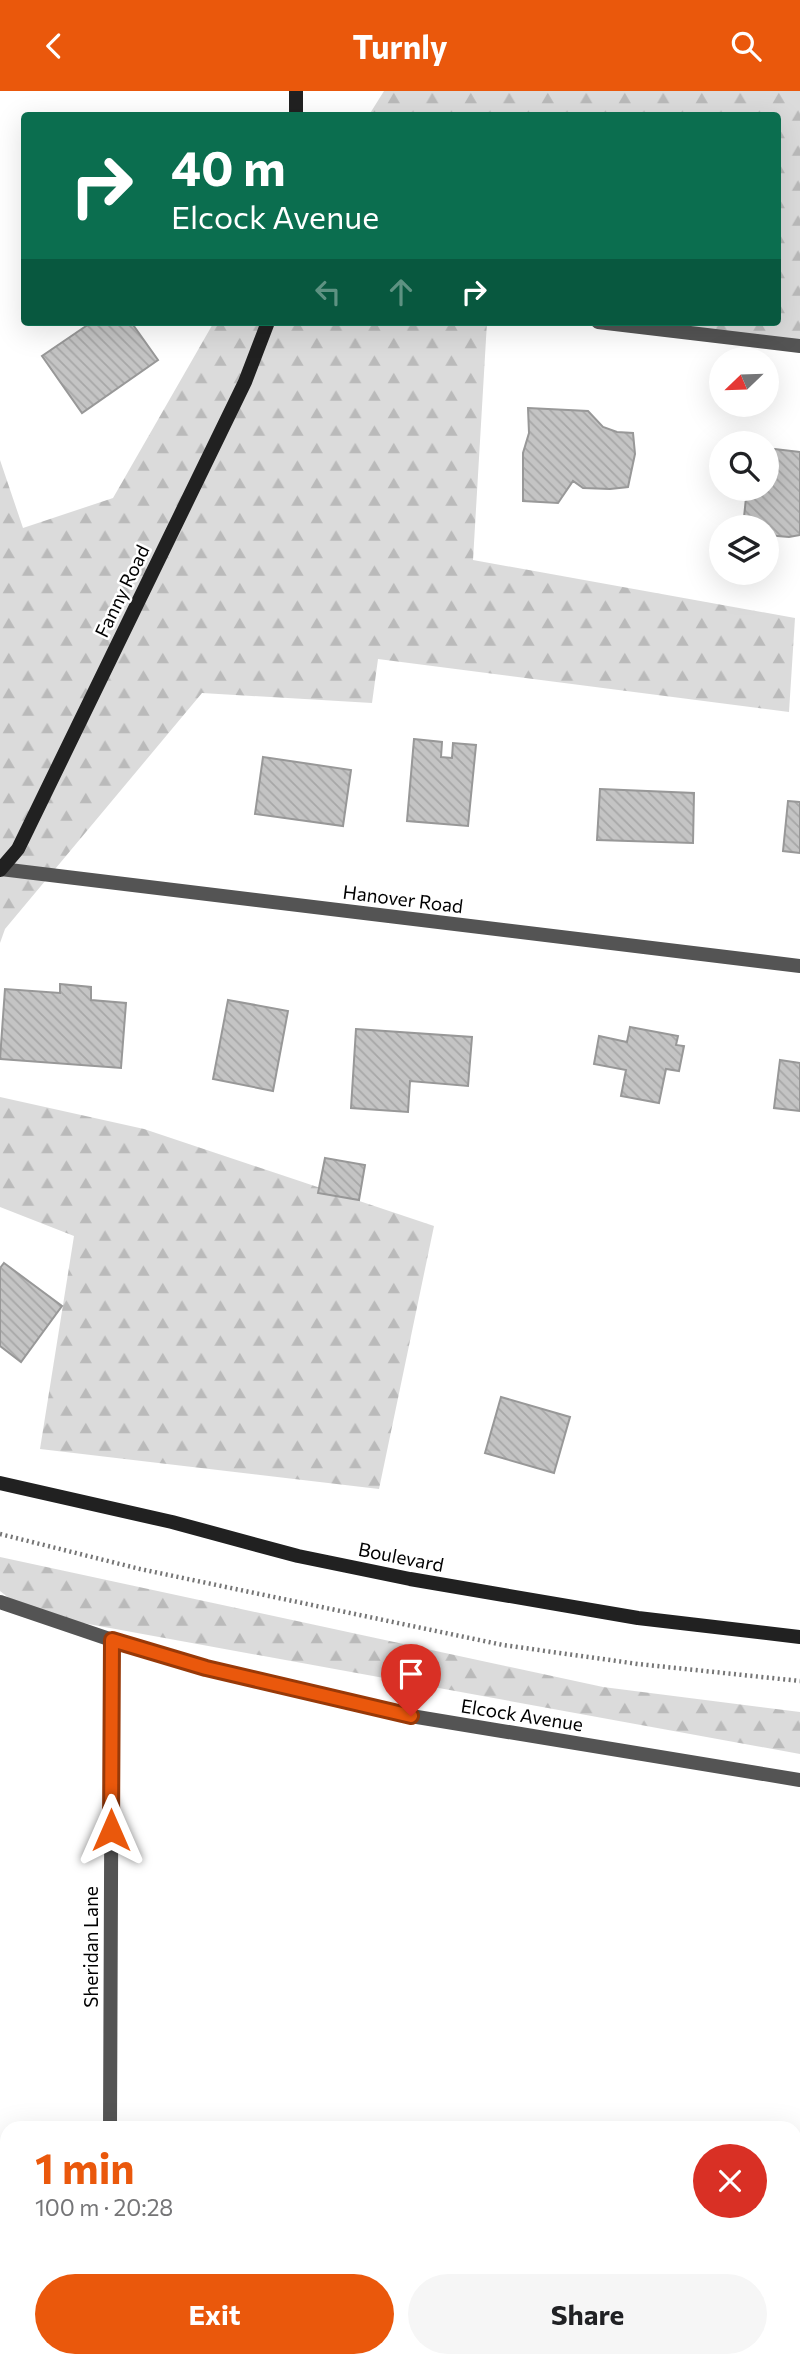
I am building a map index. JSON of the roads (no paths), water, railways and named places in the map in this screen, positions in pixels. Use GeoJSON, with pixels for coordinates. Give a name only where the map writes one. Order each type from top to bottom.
{"type":"FeatureCollection","features":[{"type":"Feature","properties":{"kind":"main road"},"geometry":{"type":"LineString","coordinates":[[296,91],[296,112]]}},
{"type":"Feature","properties":{"kind":"main road","name":"Fanny Road"},"geometry":{"type":"LineString","coordinates":[[0,870],[18,849],[245,382],[266,326]]}},
{"type":"Feature","properties":{"kind":"main road","name":"Boulevard"},"geometry":{"type":"LineString","coordinates":[[0,1483],[172,1522],[298,1556],[410,1579],[638,1618],[800,1637]]}},
{"type":"Feature","properties":{"kind":"street"},"geometry":{"type":"LineString","coordinates":[[632,326],[800,346]]}},
{"type":"Feature","properties":{"kind":"street","name":"Hanover Road"},"geometry":{"type":"LineString","coordinates":[[0,870],[800,966]]}},
{"type":"Feature","properties":{"kind":"street","name":"Elcock Avenue"},"geometry":{"type":"LineString","coordinates":[[0,1602],[206,1668],[411,1716],[800,1780]]}},
{"type":"Feature","properties":{"kind":"street","name":"Sheridan Lane"},"geometry":{"type":"LineString","coordinates":[[110,2121],[112,1640]]}}]}
